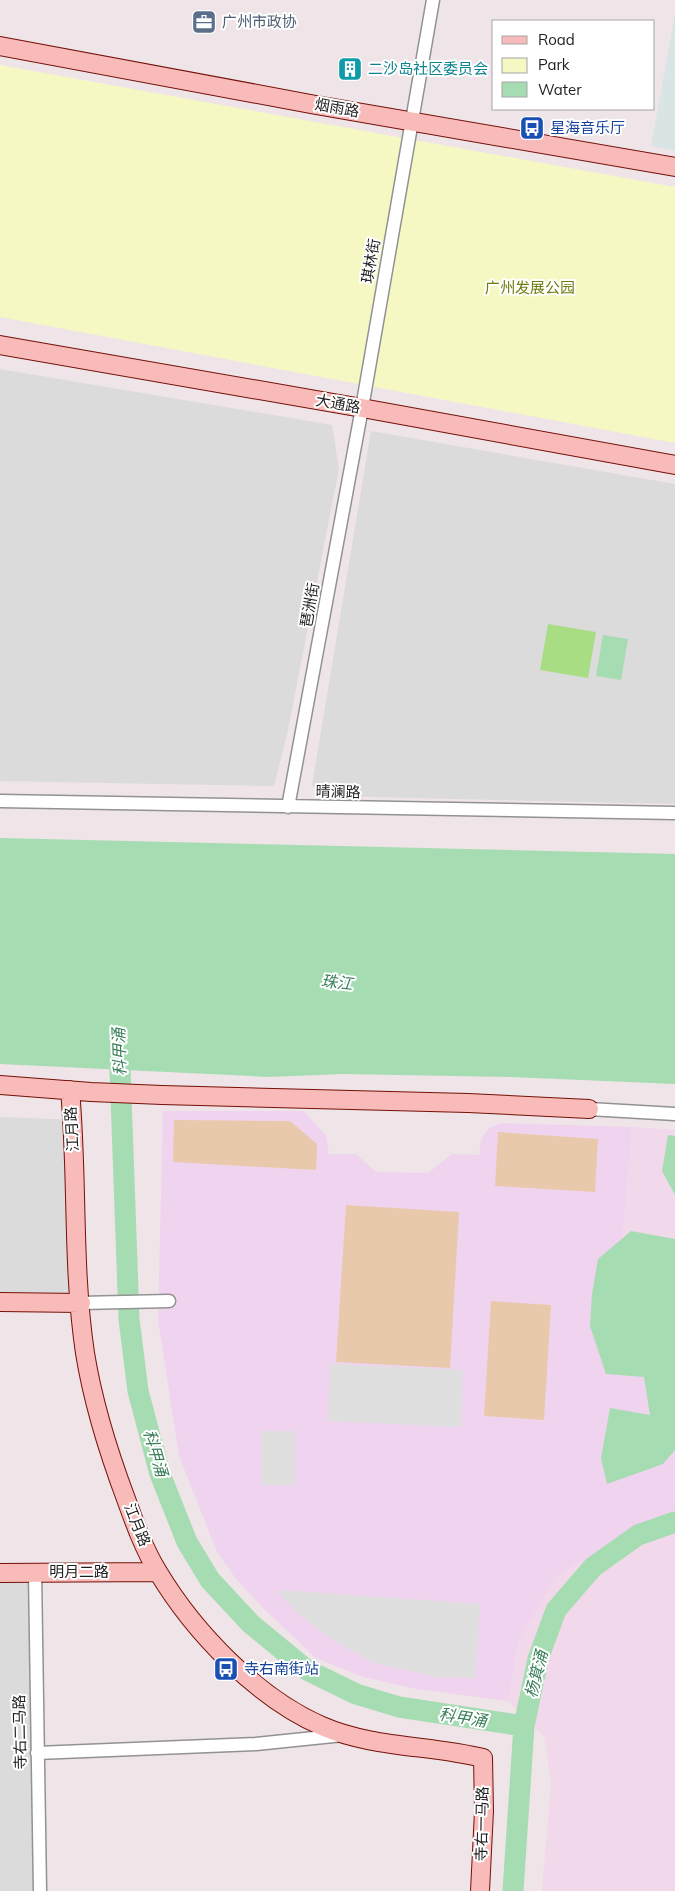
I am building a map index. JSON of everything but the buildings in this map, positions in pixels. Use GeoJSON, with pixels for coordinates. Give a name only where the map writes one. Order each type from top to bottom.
{"type":"FeatureCollection","features":[{"type":"Feature","properties":{"kind":"street","name":"琪林街"},"geometry":{"type":"LineString","coordinates":[[362,408],[433,0]]}},
{"type":"Feature","properties":{"kind":"street","name":"烟雨路"},"geometry":{"type":"LineString","coordinates":[[0,46],[675,167]]}},
{"type":"Feature","properties":{"kind":"street","name":"大通路"},"geometry":{"type":"LineString","coordinates":[[0,345],[675,465]]}},
{"type":"Feature","properties":{"kind":"street","name":"琶洲街"},"geometry":{"type":"LineString","coordinates":[[288,807],[362,408]]}},
{"type":"Feature","properties":{"kind":"street","name":"晴澜路"},"geometry":{"type":"LineString","coordinates":[[0,801],[675,813]]}},
{"type":"Feature","properties":{"kind":"street","name":"江月路"},"geometry":{"type":"LineString","coordinates":[[0,1085],[162,1096],[468,1103],[589,1109]]}},
{"type":"Feature","properties":{"kind":"street","name":"江月路"},"geometry":{"type":"LineString","coordinates":[[70,1090],[81,1303],[90,1378],[103,1431],[137,1528],[158,1572],[204,1634],[257,1685],[302,1716],[348,1735],[382,1742],[446,1750],[483,1758]]}},
{"type":"Feature","properties":{"kind":"street"},"geometry":{"type":"LineString","coordinates":[[589,1109],[675,1114]]}},
{"type":"Feature","properties":{"kind":"street"},"geometry":{"type":"LineString","coordinates":[[0,1302],[168,1301]]}},
{"type":"Feature","properties":{"kind":"street","name":"明月二路"},"geometry":{"type":"LineString","coordinates":[[0,1573],[158,1572]]}},
{"type":"Feature","properties":{"kind":"street","name":"寺右二马路"},"geometry":{"type":"LineString","coordinates":[[35,1573],[40,1891]]}},
{"type":"Feature","properties":{"kind":"street"},"geometry":{"type":"LineString","coordinates":[[37,1753],[256,1744],[348,1735]]}},
{"type":"Feature","properties":{"kind":"street","name":"寺右一马路"},"geometry":{"type":"LineString","coordinates":[[480,1891],[484,1811],[483,1758]]}},
{"type":"Feature","properties":{"kind":"shaded area"},"geometry":{"type":"Polygon","coordinates":[[[675,14],[675,151],[651,146],[675,14]]]}},
{"type":"Feature","properties":{"kind":"shaded area"},"geometry":{"type":"Polygon","coordinates":[[[0,369],[332,425],[339,469],[288,730],[274,786],[0,781],[0,369]]]}},
{"type":"Feature","properties":{"kind":"shaded area"},"geometry":{"type":"Polygon","coordinates":[[[371,431],[675,484],[675,804],[326,796],[312,785],[371,431]]]}},
{"type":"Feature","properties":{"kind":"shaded area"},"geometry":{"type":"Polygon","coordinates":[[[163,1111],[304,1111],[326,1136],[329,1154],[356,1154],[376,1172],[428,1173],[452,1154],[479,1155],[481,1140],[489,1128],[501,1123],[632,1127],[623,1234],[614,1278],[675,1410],[675,1511],[557,1575],[518,1642],[508,1701],[416,1689],[363,1677],[316,1658],[265,1610],[236,1579],[217,1552],[179,1456],[158,1320],[163,1111]]]}},
{"type":"Feature","properties":{"kind":"shaded area"},"geometry":{"type":"Polygon","coordinates":[[[0,1117],[82,1120],[72,1296],[0,1295],[0,1117]]]}},
{"type":"Feature","properties":{"kind":"shaded area"},"geometry":{"type":"Polygon","coordinates":[[[174,1120],[290,1121],[317,1144],[316,1170],[173,1162],[174,1120]]]}},
{"type":"Feature","properties":{"kind":"shaded area"},"geometry":{"type":"Polygon","coordinates":[[[632,1127],[675,1130],[675,1410],[614,1278],[623,1234],[632,1127]]]}},
{"type":"Feature","properties":{"kind":"shaded area"},"geometry":{"type":"Polygon","coordinates":[[[498,1132],[598,1139],[595,1192],[495,1186],[498,1132]]]}},
{"type":"Feature","properties":{"kind":"shaded area"},"geometry":{"type":"Polygon","coordinates":[[[346,1205],[459,1212],[450,1368],[336,1362],[346,1205]]]}},
{"type":"Feature","properties":{"kind":"shaded area"},"geometry":{"type":"Polygon","coordinates":[[[491,1301],[551,1305],[544,1420],[484,1416],[491,1301]]]}},
{"type":"Feature","properties":{"kind":"shaded area"},"geometry":{"type":"Polygon","coordinates":[[[330,1364],[463,1370],[461,1427],[328,1421],[330,1364]]]}},
{"type":"Feature","properties":{"kind":"shaded area"},"geometry":{"type":"Polygon","coordinates":[[[262,1431],[295,1431],[295,1485],[262,1485],[262,1431]]]}},
{"type":"Feature","properties":{"kind":"shaded area"},"geometry":{"type":"Polygon","coordinates":[[[675,1511],[675,1891],[542,1891],[551,1783],[545,1738],[508,1701],[518,1642],[557,1575],[675,1511]]]}},
{"type":"Feature","properties":{"kind":"shaded area"},"geometry":{"type":"Polygon","coordinates":[[[0,1580],[29,1580],[36,1891],[0,1891],[0,1580]]]}},
{"type":"Feature","properties":{"kind":"shaded area"},"geometry":{"type":"Polygon","coordinates":[[[277,1590],[480,1604],[475,1678],[437,1677],[374,1663],[326,1636],[294,1610],[277,1590]]]}},
{"type":"Feature","properties":{"kind":"green space","name":"广州发展公园"},"geometry":{"type":"Polygon","coordinates":[[[0,65],[675,187],[675,443],[0,317],[0,65]]]}},
{"type":"Feature","properties":{"kind":"green space"},"geometry":{"type":"Polygon","coordinates":[[[548,624],[596,632],[588,678],[540,670],[548,624]]]}},
{"type":"Feature","properties":{"kind":"water"},"geometry":{"type":"Polygon","coordinates":[[[603,635],[628,639],[621,680],[596,676],[603,635]]]}},
{"type":"Feature","properties":{"kind":"water","name":"珠江"},"geometry":{"type":"Polygon","coordinates":[[[0,838],[675,854],[675,1084],[511,1077],[342,1074],[269,1077],[0,1064],[0,838]]]}},
{"type":"Feature","properties":{"kind":"water"},"geometry":{"type":"Polygon","coordinates":[[[668,1135],[675,1136],[675,1195],[662,1171],[668,1135]]]}},
{"type":"Feature","properties":{"kind":"water"},"geometry":{"type":"Polygon","coordinates":[[[631,1231],[675,1239],[675,1450],[663,1464],[607,1484],[601,1458],[610,1408],[650,1415],[644,1377],[606,1374],[590,1326],[592,1294],[598,1259],[631,1231]]]}},
{"type":"Feature","properties":{"kind":"waterway","name":"科甲涌"},"geometry":{"type":"LineString","coordinates":[[119,1041],[129,1319],[138,1391],[160,1474],[187,1542],[210,1580],[251,1624],[307,1670],[356,1694],[399,1707],[524,1726]]}},
{"type":"Feature","properties":{"kind":"waterway","name":"杨箕涌"},"geometry":{"type":"LineString","coordinates":[[513,1891],[524,1726],[538,1659],[556,1610],[593,1567],[638,1535],[675,1522]]}},
{"type":"Feature","properties":{"kind":"place","name":"广州市政协"},"geometry":{"type":"Point","coordinates":[204,22]}},
{"type":"Feature","properties":{"kind":"place","name":"二沙岛社区委员会"},"geometry":{"type":"Point","coordinates":[350,69]}},
{"type":"Feature","properties":{"kind":"place","name":"星海音乐厅"},"geometry":{"type":"Point","coordinates":[532,128]}},
{"type":"Feature","properties":{"kind":"place","name":"寺右南街站"},"geometry":{"type":"Point","coordinates":[226,1669]}}]}
